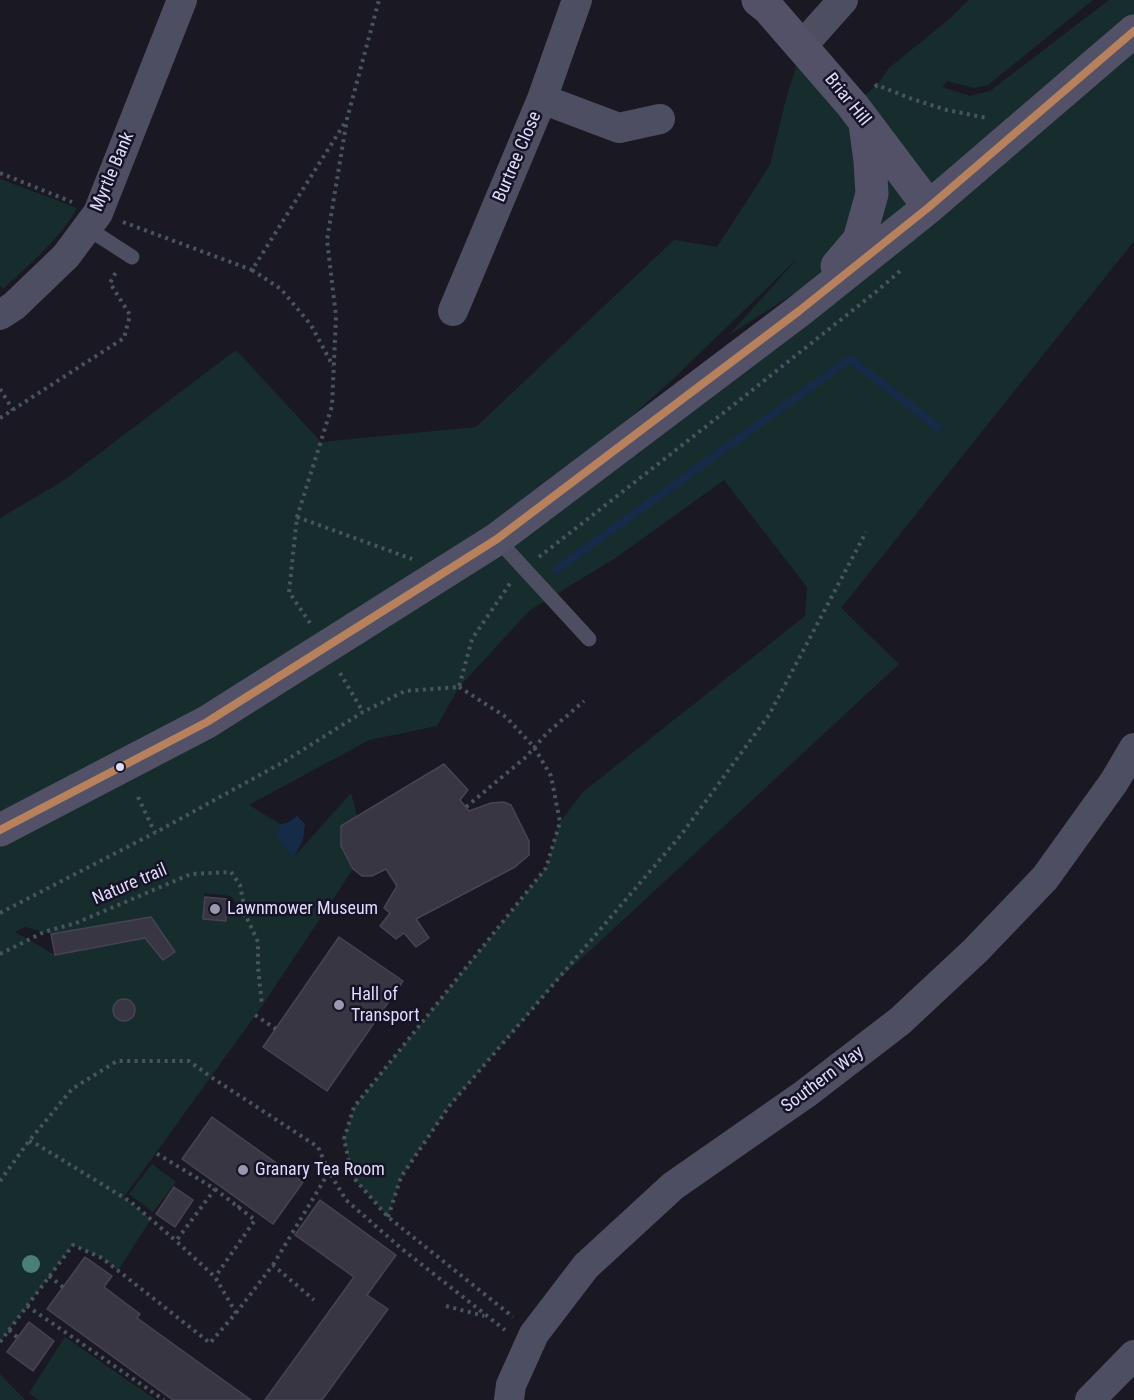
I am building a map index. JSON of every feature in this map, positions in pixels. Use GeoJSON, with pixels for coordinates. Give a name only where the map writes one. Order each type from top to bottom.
{"type":"FeatureCollection","features":[{"type":"Feature","properties":{"kind":"street","name":"Myrtle Bank"},"geometry":{"type":"LineString","coordinates":[[0,315],[14,306],[66,256],[93,220],[182,0]]}},
{"type":"Feature","properties":{"kind":"street","name":"Burtree Close"},"geometry":{"type":"LineString","coordinates":[[453,311],[542,99],[577,0]]}},
{"type":"Feature","properties":{"kind":"street","name":"Briar Hill"},"geometry":{"type":"LineString","coordinates":[[758,0],[802,46],[859,113],[929,207]]}},
{"type":"Feature","properties":{"kind":"street"},"geometry":{"type":"LineString","coordinates":[[802,46],[843,0]]}},
{"type":"Feature","properties":{"kind":"street"},"geometry":{"type":"LineString","coordinates":[[0,830],[207,722],[496,539],[799,311],[929,207],[1134,31]]}},
{"type":"Feature","properties":{"kind":"street"},"geometry":{"type":"LineString","coordinates":[[542,99],[620,128],[660,119]]}},
{"type":"Feature","properties":{"kind":"street"},"geometry":{"type":"LineString","coordinates":[[799,311],[859,240],[872,194],[870,161],[859,113]]}},
{"type":"Feature","properties":{"kind":"street","name":"Southern Way"},"geometry":{"type":"LineString","coordinates":[[509,1400],[511,1385],[531,1341],[586,1266],[673,1186],[805,1094],[900,1021],[975,951],[1045,878],[1114,782],[1134,748]]}},
{"type":"Feature","properties":{"kind":"street"},"geometry":{"type":"LineString","coordinates":[[1090,1400],[1134,1355]]}},
{"type":"Feature","properties":{"kind":"lane"},"geometry":{"type":"LineString","coordinates":[[93,220],[128,255]]}},
{"type":"Feature","properties":{"kind":"lane"},"geometry":{"type":"LineString","coordinates":[[496,539],[589,639]]}},
{"type":"Feature","properties":{"kind":"path"},"geometry":{"type":"LineString","coordinates":[[314,630],[289,592],[297,517],[332,406],[336,316],[327,240],[347,119],[379,0]]}},
{"type":"Feature","properties":{"kind":"path"},"geometry":{"type":"LineString","coordinates":[[859,113],[877,85],[947,110],[990,118]]}},
{"type":"Feature","properties":{"kind":"path"},"geometry":{"type":"LineString","coordinates":[[252,270],[347,119]]}},
{"type":"Feature","properties":{"kind":"path"},"geometry":{"type":"LineString","coordinates":[[0,173],[93,220],[252,270],[281,289],[311,325],[334,367]]}},
{"type":"Feature","properties":{"kind":"path"},"geometry":{"type":"LineString","coordinates":[[0,418],[124,338],[130,315],[111,283],[128,255]]}},
{"type":"Feature","properties":{"kind":"path"},"geometry":{"type":"LineString","coordinates":[[459,687],[472,639],[510,583],[524,569],[904,268]]}},
{"type":"Feature","properties":{"kind":"path"},"geometry":{"type":"LineString","coordinates":[[0,389],[13,410]]}},
{"type":"Feature","properties":{"kind":"path"},"geometry":{"type":"LineString","coordinates":[[297,517],[446,571]]}},
{"type":"Feature","properties":{"kind":"path"},"geometry":{"type":"LineString","coordinates":[[388,1217],[401,1177],[450,1105],[681,835],[769,715],[866,532]]}},
{"type":"Feature","properties":{"kind":"path"},"geometry":{"type":"LineString","coordinates":[[337,667],[363,712]]}},
{"type":"Feature","properties":{"kind":"path"},"geometry":{"type":"LineString","coordinates":[[0,914],[285,761],[363,712],[405,691],[459,687],[506,717],[534,747],[551,776],[560,822],[546,868],[354,1107],[344,1139],[352,1176],[388,1217],[531,1341]]}},
{"type":"Feature","properties":{"kind":"path"},"geometry":{"type":"LineString","coordinates":[[466,807],[526,756],[584,701]]}},
{"type":"Feature","properties":{"kind":"path"},"geometry":{"type":"LineString","coordinates":[[138,797],[155,832]]}},
{"type":"Feature","properties":{"kind":"path","name":"Nature trail"},"geometry":{"type":"LineString","coordinates":[[0,954],[44,932],[76,923],[191,874],[231,872],[240,885],[246,916]]}},
{"type":"Feature","properties":{"kind":"path"},"geometry":{"type":"LineString","coordinates":[[228,909],[236,910],[246,916],[258,942],[262,1006]]}},
{"type":"Feature","properties":{"kind":"path"},"geometry":{"type":"LineString","coordinates":[[255,1015],[276,1029]]}},
{"type":"Feature","properties":{"kind":"path"},"geometry":{"type":"LineString","coordinates":[[0,1181],[28,1141],[72,1089],[117,1062],[189,1061],[318,1147],[329,1172],[346,1200],[402,1249],[488,1317],[531,1341]]}},
{"type":"Feature","properties":{"kind":"path"},"geometry":{"type":"LineString","coordinates":[[28,1141],[131,1202],[215,1277],[236,1313]]}},
{"type":"Feature","properties":{"kind":"path"},"geometry":{"type":"LineString","coordinates":[[156,1153],[215,1189],[255,1220],[215,1277]]}},
{"type":"Feature","properties":{"kind":"path"},"geometry":{"type":"LineString","coordinates":[[0,1342],[73,1245],[102,1258],[210,1343],[273,1265],[329,1172]]}},
{"type":"Feature","properties":{"kind":"path"},"geometry":{"type":"LineString","coordinates":[[176,1241],[215,1189]]}},
{"type":"Feature","properties":{"kind":"path"},"geometry":{"type":"LineString","coordinates":[[238,1208],[243,1202]]}},
{"type":"Feature","properties":{"kind":"path"},"geometry":{"type":"LineString","coordinates":[[273,1265],[314,1300]]}},
{"type":"Feature","properties":{"kind":"path"},"geometry":{"type":"LineString","coordinates":[[49,1276],[63,1287]]}},
{"type":"Feature","properties":{"kind":"path"},"geometry":{"type":"LineString","coordinates":[[27,1306],[164,1400]]}},
{"type":"Feature","properties":{"kind":"path"},"geometry":{"type":"LineString","coordinates":[[446,1306],[488,1317]]}},
{"type":"Feature","properties":{"kind":"path"},"geometry":{"type":"LineString","coordinates":[[9,1330],[17,1337]]}},
{"type":"Feature","properties":{"kind":"green space"},"geometry":{"type":"Polygon","coordinates":[[[969,0],[1093,0],[988,85],[974,88],[947,81],[942,87],[970,96],[990,91],[1109,0],[1134,0],[1134,241],[841,608],[899,664],[555,983],[450,1105],[401,1177],[388,1217],[352,1176],[344,1139],[354,1107],[546,868],[560,822],[583,792],[805,616],[807,587],[724,480],[614,559],[530,610],[459,687],[437,726],[369,740],[249,805],[280,824],[276,836],[293,858],[351,793],[357,816],[341,826],[341,846],[353,869],[262,1006],[124,1197],[151,1219],[118,1271],[102,1258],[73,1245],[0,1342],[0,518],[63,481],[236,350],[321,442],[476,427],[674,240],[717,247],[770,165],[802,46],[853,105],[877,85],[889,68],[969,0]],[[922,212],[729,335],[798,258],[674,378],[504,532],[922,212]],[[203,893],[205,897],[203,919],[226,921],[228,910],[236,910],[245,915],[231,896],[203,893]],[[151,917],[51,934],[25,927],[15,932],[55,955],[145,938],[163,960],[174,952],[151,917]]]}},
{"type":"Feature","properties":{"kind":"green space"},"geometry":{"type":"Polygon","coordinates":[[[0,179],[77,208],[53,241],[3,289],[0,285],[0,179]]]}},
{"type":"Feature","properties":{"kind":"green space"},"geometry":{"type":"Polygon","coordinates":[[[152,1164],[176,1182],[153,1212],[129,1194],[152,1164]]]}},
{"type":"Feature","properties":{"kind":"green space"},"geometry":{"type":"Polygon","coordinates":[[[65,1337],[156,1400],[38,1400],[29,1393],[65,1337]]]}},
{"type":"Feature","properties":{"kind":"green space"},"geometry":{"type":"Polygon","coordinates":[[[0,1374],[25,1400],[0,1400],[0,1374]]]}},
{"type":"Feature","properties":{"kind":"water"},"geometry":{"type":"Polygon","coordinates":[[[297,816],[305,824],[303,840],[293,859],[276,836],[280,824],[287,823],[297,816]]]}},
{"type":"Feature","properties":{"kind":"building"},"geometry":{"type":"Polygon","coordinates":[[[444,764],[468,790],[460,800],[469,811],[491,803],[504,802],[511,805],[529,841],[529,855],[515,867],[416,919],[429,938],[416,947],[404,933],[396,939],[380,926],[390,913],[384,908],[397,886],[386,869],[372,876],[362,876],[353,869],[341,846],[341,826],[444,764]]]}},
{"type":"Feature","properties":{"kind":"building","name":"Lawnmower Museum"},"geometry":{"type":"Polygon","coordinates":[[[205,897],[227,899],[226,921],[203,919],[205,897]]]}},
{"type":"Feature","properties":{"kind":"building"},"geometry":{"type":"Polygon","coordinates":[[[151,917],[175,952],[163,960],[145,938],[55,955],[51,934],[151,917]]]}},
{"type":"Feature","properties":{"kind":"building","name":"Hall of Transport"},"geometry":{"type":"Polygon","coordinates":[[[339,937],[403,981],[327,1091],[263,1047],[339,937]]]}},
{"type":"Feature","properties":{"kind":"building"},"geometry":{"type":"Polygon","coordinates":[[[124,999],[132,1002],[135,1010],[132,1018],[124,1021],[116,1018],[113,1010],[116,1002],[124,999]]]}},
{"type":"Feature","properties":{"kind":"building","name":"Granary Tea Room"},"geometry":{"type":"Polygon","coordinates":[[[212,1117],[303,1182],[273,1224],[182,1159],[212,1117]]]}},
{"type":"Feature","properties":{"kind":"building"},"geometry":{"type":"Polygon","coordinates":[[[174,1187],[193,1200],[175,1227],[156,1214],[174,1187]]]}},
{"type":"Feature","properties":{"kind":"building"},"geometry":{"type":"Polygon","coordinates":[[[320,1200],[396,1255],[367,1295],[388,1309],[322,1400],[265,1400],[354,1277],[295,1235],[320,1200]]]}},
{"type":"Feature","properties":{"kind":"building"},"geometry":{"type":"Polygon","coordinates":[[[85,1257],[112,1276],[104,1287],[140,1314],[137,1318],[251,1400],[173,1400],[47,1309],[85,1257]]]}},
{"type":"Feature","properties":{"kind":"building"},"geometry":{"type":"Polygon","coordinates":[[[29,1322],[54,1341],[33,1371],[7,1352],[29,1322]]]}},
{"type":"Feature","properties":{"kind":"waterway"},"geometry":{"type":"LineString","coordinates":[[557,569],[850,359],[938,427]]}},
{"type":"Feature","properties":{"kind":"transit line"},"geometry":{"type":"LineString","coordinates":[[0,830],[207,722],[497,539],[799,311],[929,207],[1134,31]]}},
{"type":"Feature","properties":{"kind":"place","name":"Lawnmower Museum"},"geometry":{"type":"Point","coordinates":[215,909]}},
{"type":"Feature","properties":{"kind":"place","name":"Hall of Transport"},"geometry":{"type":"Point","coordinates":[339,1005]}},
{"type":"Feature","properties":{"kind":"place","name":"Granary Tea Room"},"geometry":{"type":"Point","coordinates":[243,1170]}}]}
